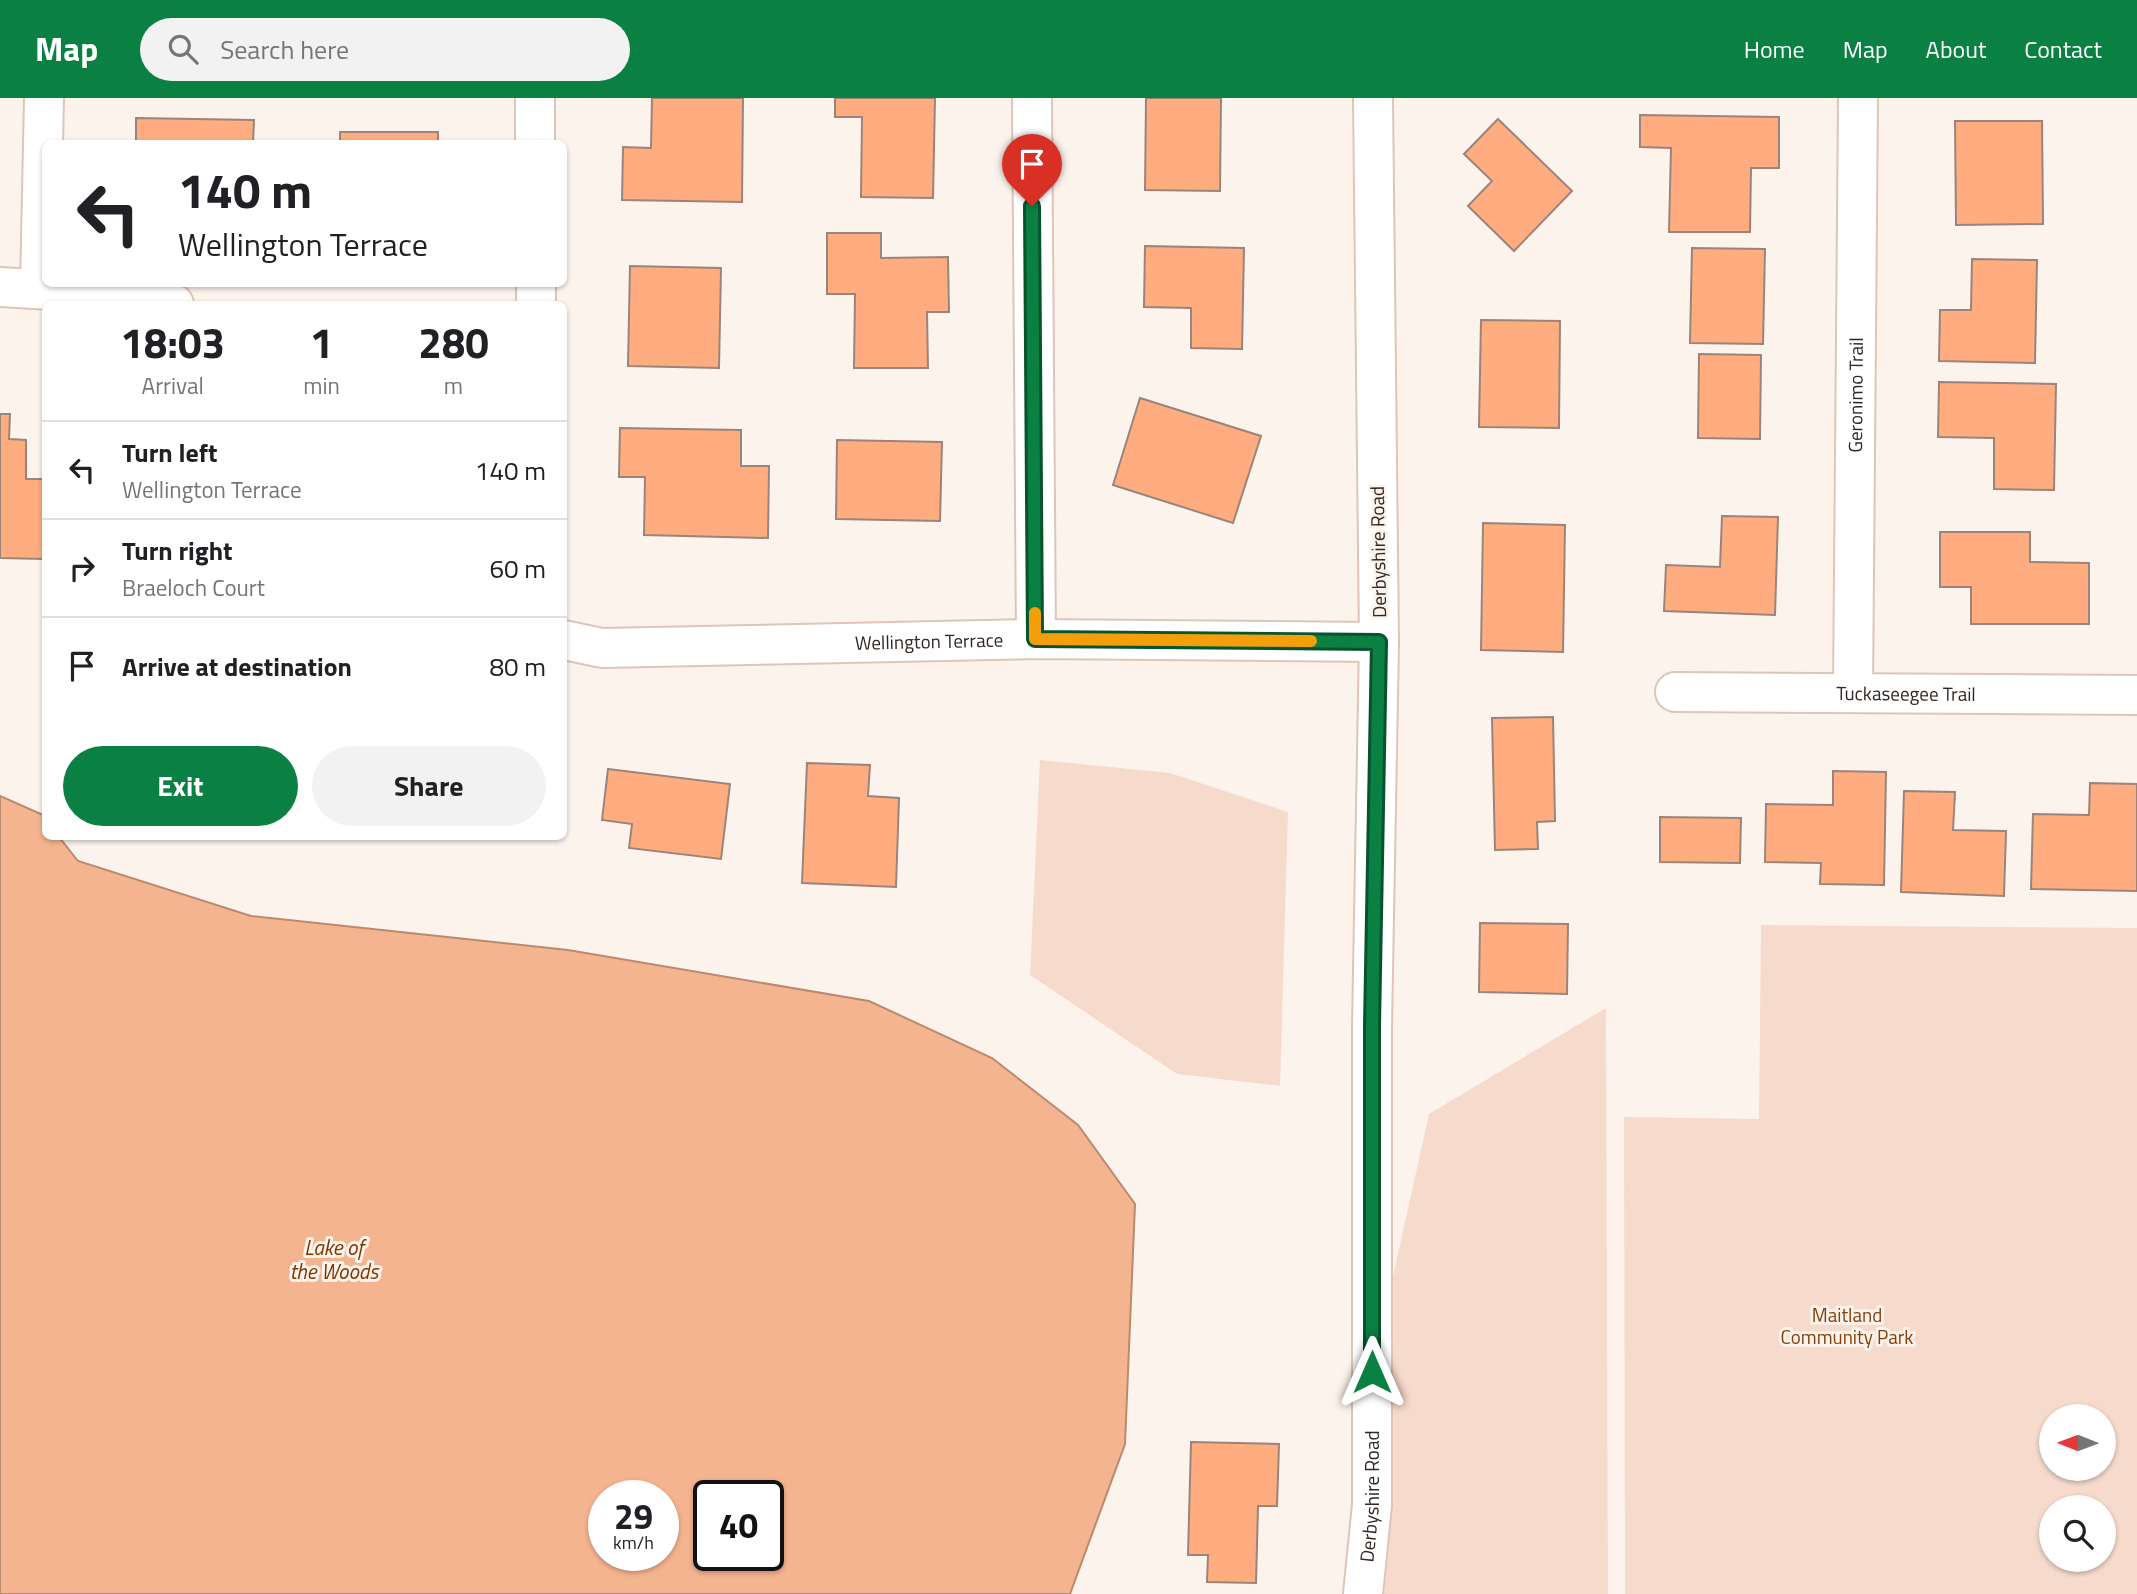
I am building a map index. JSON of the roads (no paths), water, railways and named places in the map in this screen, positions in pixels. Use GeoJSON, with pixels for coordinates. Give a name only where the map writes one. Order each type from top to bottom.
{"type":"FeatureCollection","features":[{"type":"Feature","properties":{"kind":"street"},"geometry":{"type":"LineString","coordinates":[[43,140],[44,98]]}},
{"type":"Feature","properties":{"kind":"street"},"geometry":{"type":"LineString","coordinates":[[535,98],[535,140]]}},
{"type":"Feature","properties":{"kind":"street"},"geometry":{"type":"LineString","coordinates":[[1032,98],[1035,639]]}},
{"type":"Feature","properties":{"kind":"street","name":"Derbyshire Road"},"geometry":{"type":"LineString","coordinates":[[1363,1594],[1371,1505],[1372,1026],[1379,642],[1373,98]]}},
{"type":"Feature","properties":{"kind":"street","name":"Geronimo Trail"},"geometry":{"type":"LineString","coordinates":[[1853,691],[1858,98]]}},
{"type":"Feature","properties":{"kind":"street"},"geometry":{"type":"LineString","coordinates":[[40,287],[42,192]]}},
{"type":"Feature","properties":{"kind":"street"},"geometry":{"type":"LineString","coordinates":[[0,287],[40,287],[133,295],[160,301]]}},
{"type":"Feature","properties":{"kind":"street","name":"Wellington Terrace"},"geometry":{"type":"LineString","coordinates":[[567,641],[602,648],[1035,639],[1379,642]]}},
{"type":"Feature","properties":{"kind":"street","name":"Tuckaseegee Trail"},"geometry":{"type":"LineString","coordinates":[[1675,692],[1853,691],[2137,695]]}},
{"type":"Feature","properties":{"kind":"water","name":"Lake of the Woods"},"geometry":{"type":"Polygon","coordinates":[[[0,796],[42,815],[42,840],[61,840],[78,861],[251,916],[568,950],[869,1001],[992,1058],[1078,1125],[1135,1204],[1125,1444],[1070,1594],[0,1594],[0,796]]]}},
{"type":"Feature","properties":{"kind":"park label","name":"Maitland Community Park"},"geometry":{"type":"Point","coordinates":[1847,1326]}}]}
